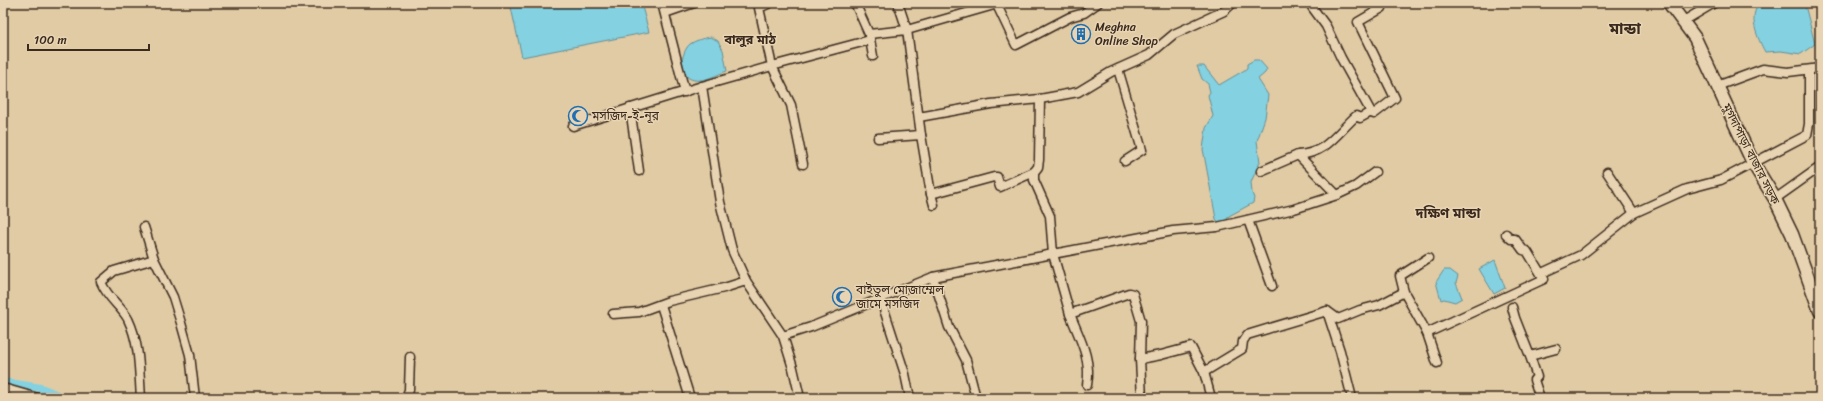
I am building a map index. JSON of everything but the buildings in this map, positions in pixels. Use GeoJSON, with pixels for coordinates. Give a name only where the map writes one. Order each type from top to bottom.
{"type":"FeatureCollection","features":[{"type":"Feature","properties":{"kind":"street"},"geometry":{"type":"LineString","coordinates":[[662,3],[685,92]]}},
{"type":"Feature","properties":{"kind":"street"},"geometry":{"type":"LineString","coordinates":[[665,13],[694,3]]}},
{"type":"Feature","properties":{"kind":"street"},"geometry":{"type":"LineString","coordinates":[[770,3],[758,6],[772,66],[791,105],[803,164]]}},
{"type":"Feature","properties":{"kind":"street"},"geometry":{"type":"LineString","coordinates":[[855,3],[869,37],[873,56]]}},
{"type":"Feature","properties":{"kind":"street"},"geometry":{"type":"LineString","coordinates":[[898,3],[908,30],[921,135],[934,204]]}},
{"type":"Feature","properties":{"kind":"street"},"geometry":{"type":"LineString","coordinates":[[573,126],[869,37],[908,30],[969,11],[999,4],[1016,45],[1070,17],[1084,14],[1098,3]]}},
{"type":"Feature","properties":{"kind":"street"},"geometry":{"type":"LineString","coordinates":[[919,117],[991,104],[1040,99],[1078,92],[1149,55],[1174,34],[1224,11],[1233,3]]}},
{"type":"Feature","properties":{"kind":"street","name":"মুগদাপাড়া বাজার সড়ক"},"geometry":{"type":"LineString","coordinates":[[1669,3],[1694,38],[1754,163],[1775,199],[1792,234],[1809,286],[1820,311]]}},
{"type":"Feature","properties":{"kind":"street"},"geometry":{"type":"LineString","coordinates":[[1682,22],[1714,3]]}},
{"type":"Feature","properties":{"kind":"street"},"geometry":{"type":"LineString","coordinates":[[1312,7],[1326,26],[1341,58],[1371,113]]}},
{"type":"Feature","properties":{"kind":"street"},"geometry":{"type":"LineString","coordinates":[[1261,171],[1298,154],[1310,154],[1325,146],[1356,116],[1360,118],[1371,113],[1374,114],[1380,111],[1395,98],[1358,22],[1382,8]]}},
{"type":"Feature","properties":{"kind":"street"},"geometry":{"type":"LineString","coordinates":[[1717,86],[1763,69],[1788,72],[1809,71],[1820,68]]}},
{"type":"Feature","properties":{"kind":"street"},"geometry":{"type":"LineString","coordinates":[[1118,70],[1142,150],[1125,161]]}},
{"type":"Feature","properties":{"kind":"street"},"geometry":{"type":"LineString","coordinates":[[1542,273],[1580,255],[1634,213],[1687,189],[1721,180],[1807,135],[1809,124],[1809,71]]}},
{"type":"Feature","properties":{"kind":"street"},"geometry":{"type":"LineString","coordinates":[[702,86],[720,202],[732,250],[746,281],[783,336],[800,398]]}},
{"type":"Feature","properties":{"kind":"street"},"geometry":{"type":"LineString","coordinates":[[931,194],[994,177],[997,177],[1000,187],[1034,172],[1038,167],[1039,160],[1040,99]]}},
{"type":"Feature","properties":{"kind":"street"},"geometry":{"type":"LineString","coordinates":[[630,108],[639,171]]}},
{"type":"Feature","properties":{"kind":"street"},"geometry":{"type":"LineString","coordinates":[[878,138],[921,135]]}},
{"type":"Feature","properties":{"kind":"street"},"geometry":{"type":"LineString","coordinates":[[1298,154],[1337,196]]}},
{"type":"Feature","properties":{"kind":"street"},"geometry":{"type":"LineString","coordinates":[[1775,199],[1820,167]]}},
{"type":"Feature","properties":{"kind":"street"},"geometry":{"type":"LineString","coordinates":[[1034,172],[1034,180],[1050,216],[1053,254],[1070,314],[1085,348],[1089,372],[1087,385]]}},
{"type":"Feature","properties":{"kind":"street"},"geometry":{"type":"LineString","coordinates":[[783,336],[811,327],[880,297],[933,277],[1173,231],[1217,227],[1248,220],[1337,196],[1356,186],[1375,172]]}},
{"type":"Feature","properties":{"kind":"street"},"geometry":{"type":"LineString","coordinates":[[1607,172],[1634,213]]}},
{"type":"Feature","properties":{"kind":"street"},"geometry":{"type":"LineString","coordinates":[[1248,220],[1272,286]]}},
{"type":"Feature","properties":{"kind":"street"},"geometry":{"type":"LineString","coordinates":[[144,227],[154,259],[173,297],[181,323],[190,355],[195,398]]}},
{"type":"Feature","properties":{"kind":"street"},"geometry":{"type":"LineString","coordinates":[[1427,333],[1544,279],[1542,273],[1527,251],[1523,250],[1515,239],[1511,239],[1506,234]]}},
{"type":"Feature","properties":{"kind":"street"},"geometry":{"type":"LineString","coordinates":[[1428,258],[1400,276],[1404,292],[1427,333],[1437,363]]}},
{"type":"Feature","properties":{"kind":"street"},"geometry":{"type":"LineString","coordinates":[[141,398],[140,368],[136,339],[127,318],[106,294],[101,282],[114,272],[154,259]]}},
{"type":"Feature","properties":{"kind":"street"},"geometry":{"type":"LineString","coordinates":[[933,277],[949,327],[966,360],[976,398]]}},
{"type":"Feature","properties":{"kind":"street"},"geometry":{"type":"LineString","coordinates":[[614,314],[640,312],[669,301],[724,288],[746,281]]}},
{"type":"Feature","properties":{"kind":"street"},"geometry":{"type":"LineString","coordinates":[[1204,372],[1242,349],[1243,341],[1247,335],[1327,311],[1338,318],[1379,305],[1404,292]]}},
{"type":"Feature","properties":{"kind":"street"},"geometry":{"type":"LineString","coordinates":[[1070,314],[1130,293],[1133,294],[1141,321],[1140,359],[1142,398]]}},
{"type":"Feature","properties":{"kind":"street"},"geometry":{"type":"LineString","coordinates":[[880,297],[905,374],[910,398]]}},
{"type":"Feature","properties":{"kind":"street"},"geometry":{"type":"LineString","coordinates":[[661,305],[690,398]]}},
{"type":"Feature","properties":{"kind":"street"},"geometry":{"type":"LineString","coordinates":[[1512,307],[1536,373],[1537,377],[1534,380],[1534,384],[1540,398]]}},
{"type":"Feature","properties":{"kind":"street"},"geometry":{"type":"LineString","coordinates":[[1327,311],[1340,351],[1352,398]]}},
{"type":"Feature","properties":{"kind":"street"},"geometry":{"type":"LineString","coordinates":[[1140,359],[1162,355],[1190,346],[1204,372],[1211,398]]}},
{"type":"Feature","properties":{"kind":"street"},"geometry":{"type":"LineString","coordinates":[[1530,356],[1556,349]]}},
{"type":"Feature","properties":{"kind":"street"},"geometry":{"type":"LineString","coordinates":[[406,398],[410,358]]}},
{"type":"Feature","properties":{"kind":"street"},"geometry":{"type":"LineString","coordinates":[[3,388],[38,398]]}},
{"type":"Feature","properties":{"kind":"water"},"geometry":{"type":"Polygon","coordinates":[[[510,3],[641,3],[649,32],[522,57],[510,3]]]}},
{"type":"Feature","properties":{"kind":"water"},"geometry":{"type":"Polygon","coordinates":[[[1760,3],[1803,3],[1815,44],[1801,54],[1781,51],[1765,52],[1759,41],[1754,21],[1756,8],[1760,3]]]}},
{"type":"Feature","properties":{"kind":"water"},"geometry":{"type":"Polygon","coordinates":[[[711,37],[718,41],[723,50],[727,71],[703,80],[694,80],[689,78],[683,70],[682,64],[684,53],[690,44],[695,41],[711,37]]]}},
{"type":"Feature","properties":{"kind":"water"},"geometry":{"type":"Polygon","coordinates":[[[1254,60],[1259,60],[1267,69],[1258,79],[1268,95],[1265,118],[1257,141],[1260,162],[1251,182],[1254,198],[1253,203],[1229,216],[1225,222],[1220,224],[1216,219],[1203,149],[1206,128],[1213,116],[1208,95],[1210,92],[1208,84],[1202,79],[1197,66],[1204,66],[1219,85],[1243,71],[1247,68],[1247,64],[1254,60]]]}},
{"type":"Feature","properties":{"kind":"water"},"geometry":{"type":"Polygon","coordinates":[[[1495,260],[1505,288],[1494,294],[1479,269],[1495,260]]]}},
{"type":"Feature","properties":{"kind":"water"},"geometry":{"type":"Polygon","coordinates":[[[1444,270],[1450,270],[1458,276],[1456,283],[1462,298],[1455,302],[1444,299],[1441,300],[1436,282],[1444,270]]]}},
{"type":"Feature","properties":{"kind":"waterway"},"geometry":{"type":"LineString","coordinates":[[3,382],[41,388],[65,398]]}},
{"type":"Feature","properties":{"kind":"place","name":"Meghna Online Shop"},"geometry":{"type":"Point","coordinates":[1081,34]}},
{"type":"Feature","properties":{"kind":"place","name":"মসজিদ-ই-নূর"},"geometry":{"type":"Point","coordinates":[578,116]}},
{"type":"Feature","properties":{"kind":"place","name":"বাইতুল মোজাম্মেল জামে মসজিদ"},"geometry":{"type":"Point","coordinates":[842,297]}},
{"type":"Feature","properties":{"kind":"district","name":"মান্ডা"},"geometry":{"type":"Point","coordinates":[1625,28]}},
{"type":"Feature","properties":{"kind":"district","name":"বালুর মাঠ"},"geometry":{"type":"Point","coordinates":[750,39]}},
{"type":"Feature","properties":{"kind":"district","name":"দক্ষিণ মান্ডা"},"geometry":{"type":"Point","coordinates":[1448,213]}}]}
